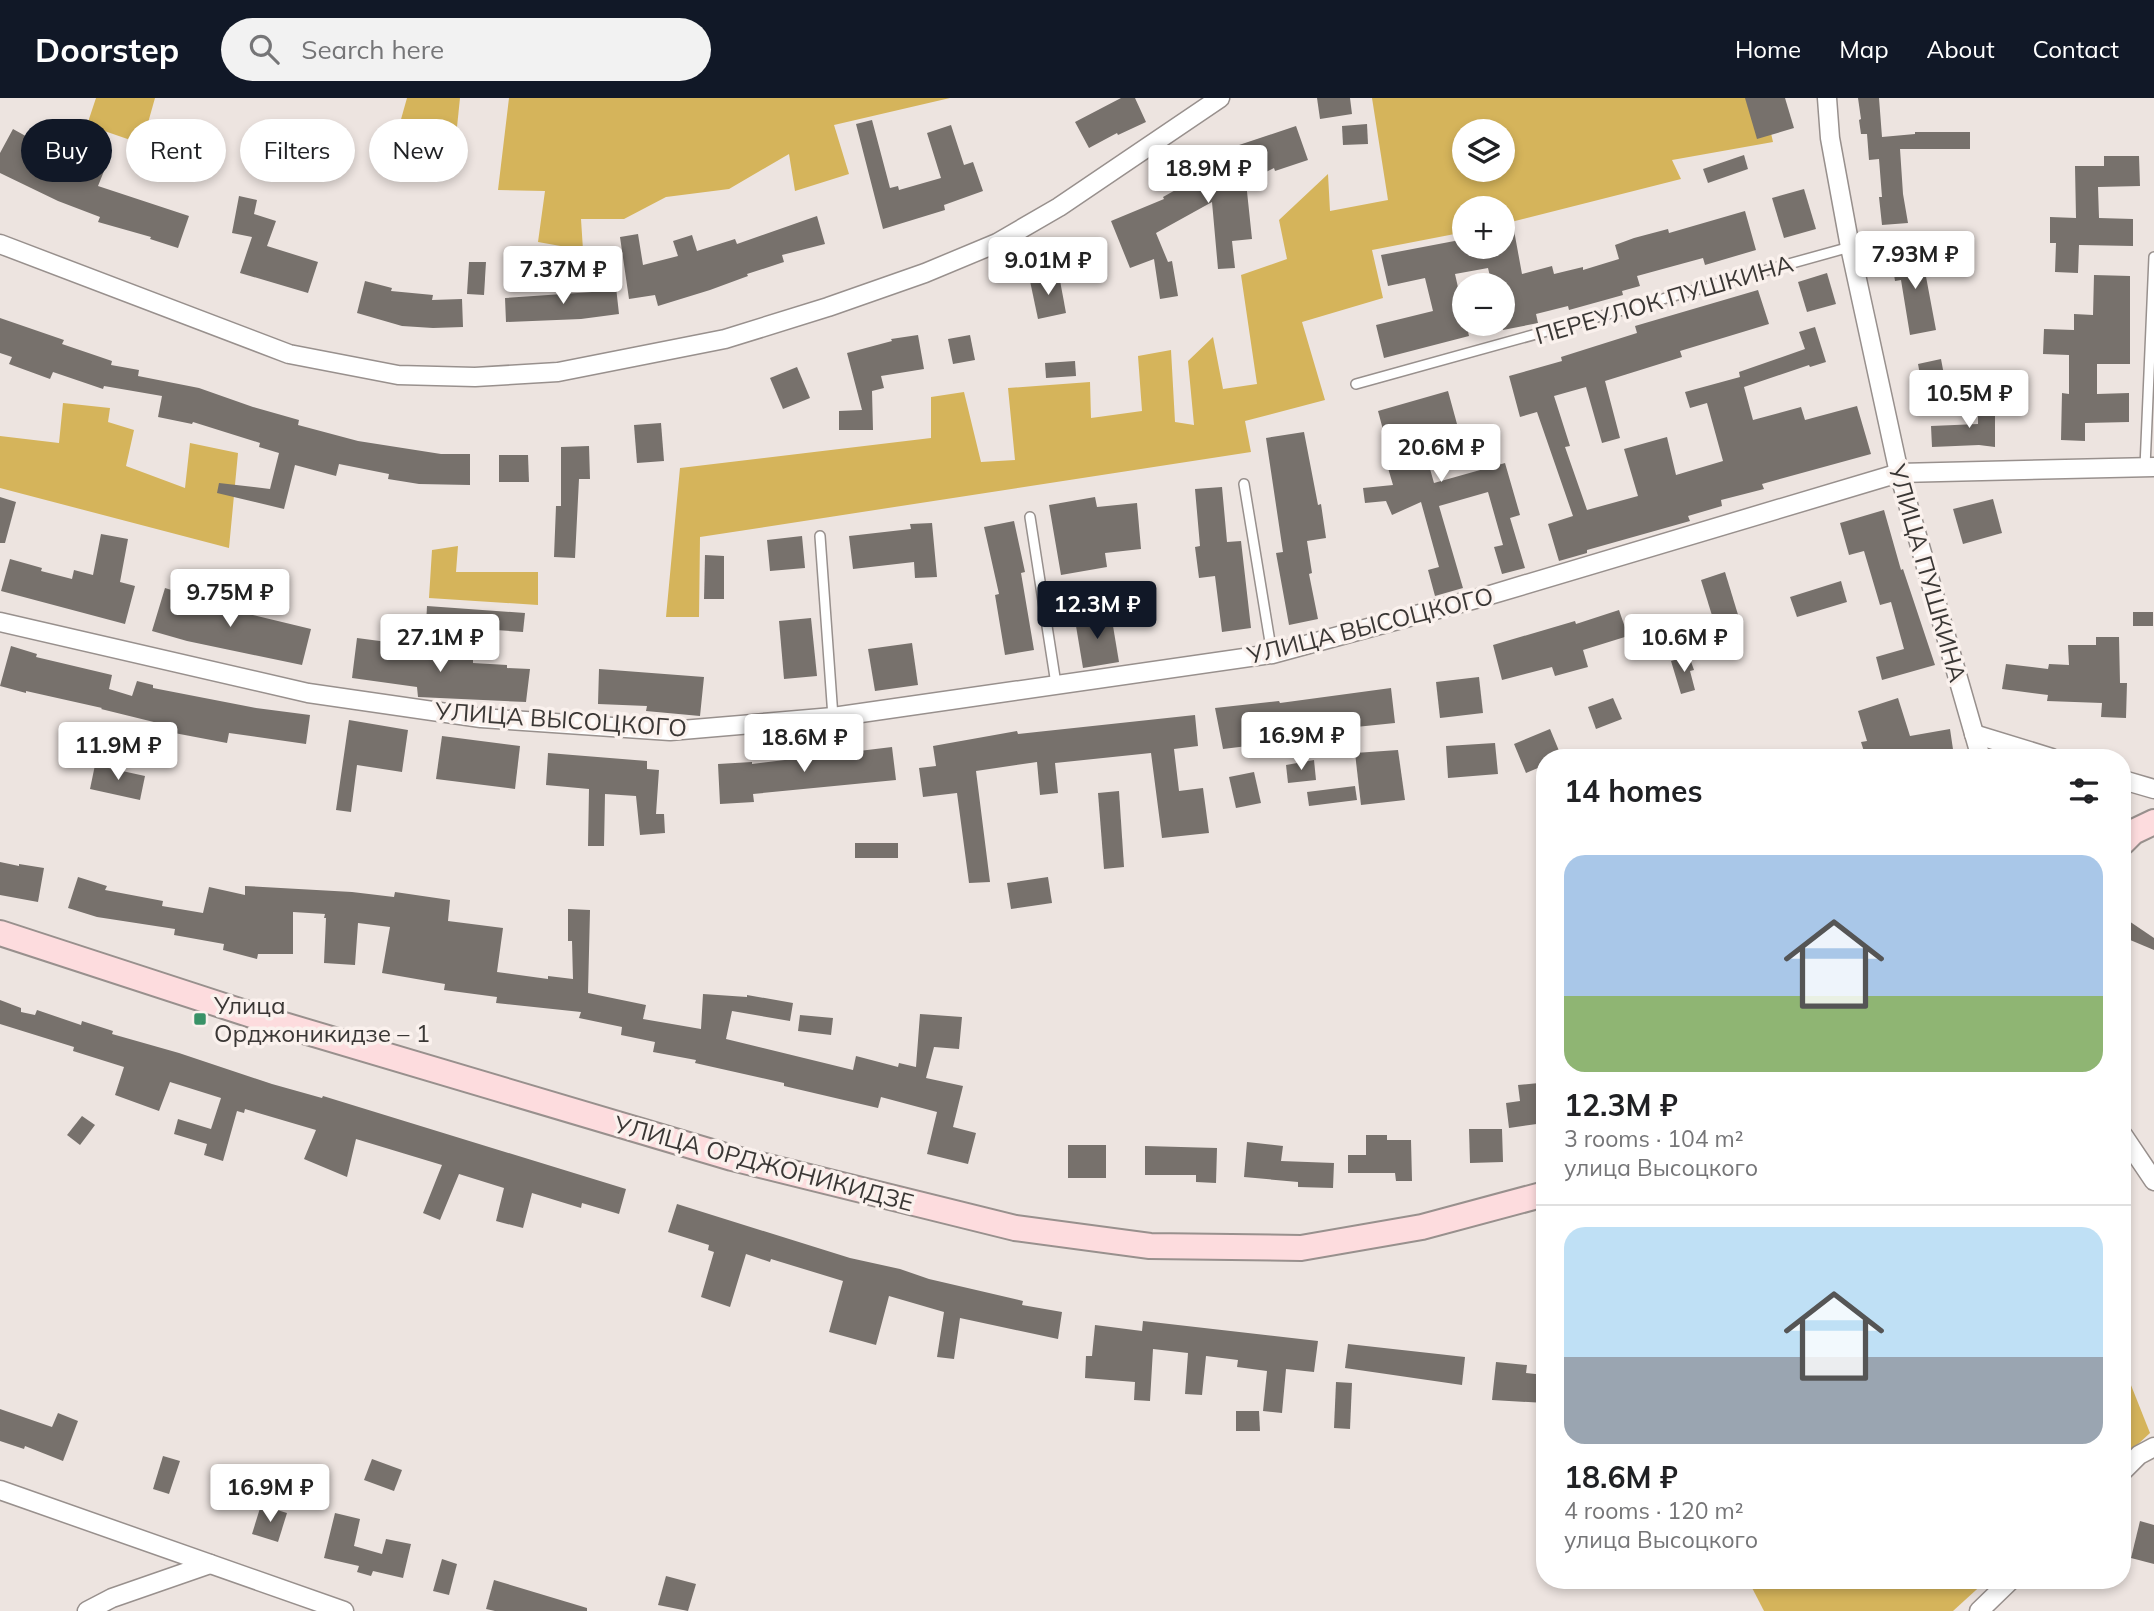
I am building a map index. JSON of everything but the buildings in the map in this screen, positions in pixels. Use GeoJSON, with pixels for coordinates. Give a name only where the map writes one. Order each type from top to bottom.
{"type":"FeatureCollection","features":[{"type":"Feature","properties":{"kind":"main road"},"geometry":{"type":"LineString","coordinates":[[2131,834],[2154,822]]}},
{"type":"Feature","properties":{"kind":"main road","name":"УЛИЦА ОРДЖОНИКИДЗЕ"},"geometry":{"type":"LineString","coordinates":[[0,933],[267,1020],[732,1158],[1015,1228],[1150,1246],[1301,1248],[1422,1227],[1536,1196]]}},
{"type":"Feature","properties":{"kind":"street"},"geometry":{"type":"LineString","coordinates":[[0,244],[289,354],[398,375],[475,377],[558,372],[725,339],[828,307],[937,268],[997,243],[1059,207],[1220,98]]}},
{"type":"Feature","properties":{"kind":"street","name":"УЛИЦА ПУШКИНА"},"geometry":{"type":"LineString","coordinates":[[1827,98],[1830,138],[1850,247],[1899,473],[1978,749]]}},
{"type":"Feature","properties":{"kind":"street","name":"УЛИЦА ВЫСОЦКОГО"},"geometry":{"type":"LineString","coordinates":[[0,621],[308,694],[481,718],[670,731],[833,718],[1272,654],[1490,595],[1899,473],[2149,467]]}},
{"type":"Feature","properties":{"kind":"street"},"geometry":{"type":"LineString","coordinates":[[1974,734],[2023,749]]}},
{"type":"Feature","properties":{"kind":"street"},"geometry":{"type":"LineString","coordinates":[[2131,782],[2154,789]]}},
{"type":"Feature","properties":{"kind":"street"},"geometry":{"type":"LineString","coordinates":[[2131,1147],[2154,1181]]}},
{"type":"Feature","properties":{"kind":"street"},"geometry":{"type":"LineString","coordinates":[[2131,1463],[2154,1447]]}},
{"type":"Feature","properties":{"kind":"street"},"geometry":{"type":"LineString","coordinates":[[0,1490],[344,1611]]}},
{"type":"Feature","properties":{"kind":"street"},"geometry":{"type":"LineString","coordinates":[[87,1611],[112,1598],[210,1564]]}},
{"type":"Feature","properties":{"kind":"street"},"geometry":{"type":"LineString","coordinates":[[1980,1611],[2002,1589]]}},
{"type":"Feature","properties":{"kind":"lane","name":"ПЕРЕУЛОК ПУШКИНА"},"geometry":{"type":"LineString","coordinates":[[1356,384],[1850,247]]}},
{"type":"Feature","properties":{"kind":"lane"},"geometry":{"type":"LineString","coordinates":[[2149,467],[2154,257]]}},
{"type":"Feature","properties":{"kind":"lane"},"geometry":{"type":"LineString","coordinates":[[1244,484],[1272,654]]}},
{"type":"Feature","properties":{"kind":"lane"},"geometry":{"type":"LineString","coordinates":[[1030,517],[1056,684]]}},
{"type":"Feature","properties":{"kind":"lane"},"geometry":{"type":"LineString","coordinates":[[820,536],[833,718]]}},
{"type":"Feature","properties":{"kind":"shaded area"},"geometry":{"type":"Polygon","coordinates":[[[96,98],[155,98],[149,119],[126,119],[126,138],[112,134],[112,119],[89,119],[96,98]]]}},
{"type":"Feature","properties":{"kind":"shaded area"},"geometry":{"type":"Polygon","coordinates":[[[407,98],[460,98],[458,119],[401,119],[407,98]]]}},
{"type":"Feature","properties":{"kind":"shaded area"},"geometry":{"type":"Polygon","coordinates":[[[509,98],[950,98],[834,125],[849,174],[795,191],[789,154],[729,189],[666,197],[624,219],[581,219],[583,250],[538,242],[545,191],[498,190],[509,98]]]}},
{"type":"Feature","properties":{"kind":"shaded area"},"geometry":{"type":"Polygon","coordinates":[[[1372,98],[1763,98],[1773,142],[1672,160],[1681,179],[1515,221],[1515,196],[1452,196],[1452,235],[1372,250],[1383,298],[1302,322],[1325,400],[1245,421],[1251,452],[700,537],[699,617],[666,617],[680,468],[931,438],[931,397],[964,392],[981,462],[1015,460],[1008,388],[1090,382],[1091,418],[1142,411],[1138,356],[1171,350],[1175,422],[1194,425],[1188,361],[1213,337],[1223,389],[1257,384],[1241,275],[1287,259],[1279,220],[1328,174],[1330,211],[1388,200],[1372,98]]]}},
{"type":"Feature","properties":{"kind":"shaded area"},"geometry":{"type":"Polygon","coordinates":[[[63,403],[110,408],[108,422],[134,430],[126,466],[185,488],[190,443],[238,453],[229,548],[0,488],[0,436],[59,443],[63,403]]]}},
{"type":"Feature","properties":{"kind":"shaded area"},"geometry":{"type":"Polygon","coordinates":[[[458,546],[456,572],[538,572],[538,605],[429,598],[432,550],[458,546]]]}},
{"type":"Feature","properties":{"kind":"shaded area"},"geometry":{"type":"Polygon","coordinates":[[[2131,1385],[2150,1433],[2131,1451],[2131,1385]]]}},
{"type":"Feature","properties":{"kind":"shaded area"},"geometry":{"type":"Polygon","coordinates":[[[1753,1589],[1977,1589],[1953,1611],[1764,1611],[1753,1589]]]}},
{"type":"Feature","properties":{"kind":"place","name":"Улица Орджоникидзе – 1"},"geometry":{"type":"Point","coordinates":[200,1019]}}]}
